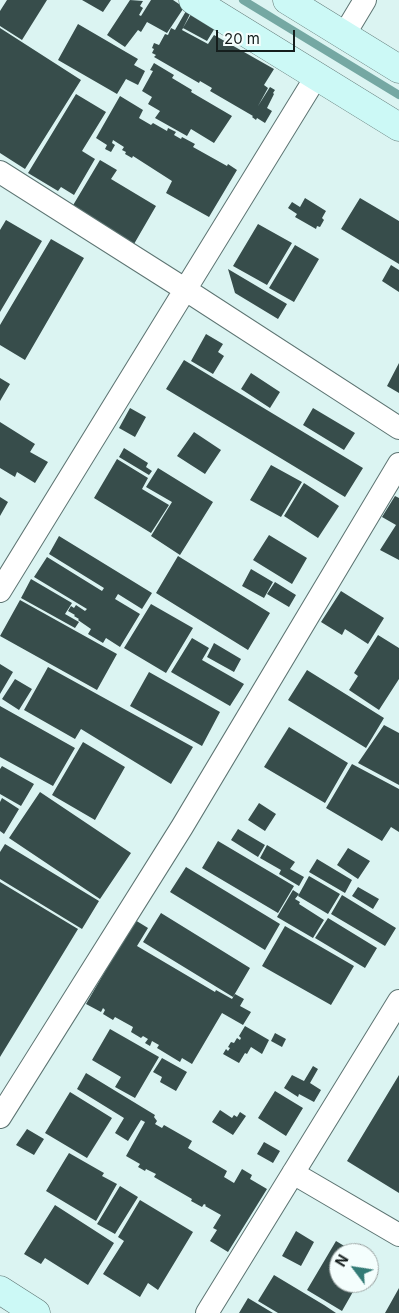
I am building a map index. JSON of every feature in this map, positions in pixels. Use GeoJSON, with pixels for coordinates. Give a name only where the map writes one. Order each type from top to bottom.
{"type":"FeatureCollection","features":[{"type":"Feature","properties":{"kind":"street"},"geometry":{"type":"LineString","coordinates":[[193,0],[399,127]]}},
{"type":"Feature","properties":{"kind":"street"},"geometry":{"type":"LineString","coordinates":[[287,0],[399,69]]}},
{"type":"Feature","properties":{"kind":"street"},"geometry":{"type":"LineString","coordinates":[[344,34],[365,0]]}},
{"type":"Feature","properties":{"kind":"street"},"geometry":{"type":"LineString","coordinates":[[0,591],[316,77]]}},
{"type":"Feature","properties":{"kind":"street"},"geometry":{"type":"LineString","coordinates":[[0,172],[399,428]]}},
{"type":"Feature","properties":{"kind":"street"},"geometry":{"type":"LineString","coordinates":[[0,1117],[182,827],[399,464]]}},
{"type":"Feature","properties":{"kind":"street"},"geometry":{"type":"LineString","coordinates":[[207,1313],[399,1000]]}},
{"type":"Feature","properties":{"kind":"street"},"geometry":{"type":"LineString","coordinates":[[293,1173],[399,1235]]}},
{"type":"Feature","properties":{"kind":"street"},"geometry":{"type":"LineString","coordinates":[[0,1290],[36,1313]]}},
{"type":"Feature","properties":{"kind":"building"},"geometry":{"type":"Polygon","coordinates":[[[7,0],[47,0],[22,40],[0,26],[0,11],[7,0]]]}},
{"type":"Feature","properties":{"kind":"building"},"geometry":{"type":"Polygon","coordinates":[[[82,0],[111,0],[103,12],[82,0]]]}},
{"type":"Feature","properties":{"kind":"building"},"geometry":{"type":"Polygon","coordinates":[[[130,0],[143,1],[140,6],[143,8],[139,15],[141,16],[151,0],[173,0],[182,6],[181,8],[183,9],[167,33],[147,22],[141,32],[138,30],[125,47],[107,35],[130,0]]]}},
{"type":"Feature","properties":{"kind":"building"},"geometry":{"type":"Polygon","coordinates":[[[194,9],[218,23],[207,41],[183,28],[194,9]]]}},
{"type":"Feature","properties":{"kind":"building"},"geometry":{"type":"Polygon","coordinates":[[[186,11],[190,14],[182,30],[208,44],[214,35],[274,69],[264,85],[268,88],[258,106],[270,87],[275,90],[267,108],[272,111],[265,123],[257,118],[256,120],[253,116],[210,91],[212,88],[200,81],[199,83],[154,57],[156,55],[152,53],[154,49],[152,48],[154,43],[159,45],[165,34],[168,35],[171,28],[175,30],[186,11]]]}},
{"type":"Feature","properties":{"kind":"building"},"geometry":{"type":"Polygon","coordinates":[[[78,24],[138,59],[134,65],[145,71],[138,85],[126,79],[117,94],[58,60],[78,24]]]}},
{"type":"Feature","properties":{"kind":"building"},"geometry":{"type":"Polygon","coordinates":[[[0,28],[81,80],[25,169],[0,153],[0,28]]]}},
{"type":"Feature","properties":{"kind":"building"},"geometry":{"type":"Polygon","coordinates":[[[154,63],[174,75],[172,78],[192,90],[191,92],[232,116],[214,143],[191,129],[187,136],[155,118],[160,111],[148,104],[152,97],[142,91],[153,71],[150,70],[154,63]]]}},
{"type":"Feature","properties":{"kind":"building"},"geometry":{"type":"Polygon","coordinates":[[[76,94],[106,112],[82,151],[95,159],[74,195],[61,187],[58,191],[28,173],[76,94]]]}},
{"type":"Feature","properties":{"kind":"building"},"geometry":{"type":"Polygon","coordinates":[[[120,96],[143,110],[139,118],[151,125],[153,123],[167,131],[168,128],[176,132],[174,135],[195,144],[193,147],[237,170],[209,217],[166,193],[172,181],[133,156],[132,158],[125,154],[126,152],[122,150],[124,147],[113,140],[112,143],[115,145],[111,152],[105,149],[107,145],[96,138],[120,96]]]}},
{"type":"Feature","properties":{"kind":"building"},"geometry":{"type":"Polygon","coordinates":[[[100,160],[117,170],[111,179],[156,206],[134,244],[72,207],[100,160]]]}},
{"type":"Feature","properties":{"kind":"building"},"geometry":{"type":"Polygon","coordinates":[[[305,198],[326,211],[322,218],[324,220],[320,227],[317,226],[316,229],[295,217],[297,214],[288,208],[292,202],[300,207],[305,198]]]}},
{"type":"Feature","properties":{"kind":"building"},"geometry":{"type":"Polygon","coordinates":[[[360,198],[399,221],[399,264],[341,229],[360,198]]]}},
{"type":"Feature","properties":{"kind":"building"},"geometry":{"type":"Polygon","coordinates":[[[6,220],[42,241],[0,312],[0,230],[6,220]]]}},
{"type":"Feature","properties":{"kind":"building"},"geometry":{"type":"Polygon","coordinates":[[[258,224],[292,243],[267,285],[233,266],[258,224]]]}},
{"type":"Feature","properties":{"kind":"building"},"geometry":{"type":"Polygon","coordinates":[[[51,239],[84,258],[25,360],[0,345],[0,325],[51,239]]]}},
{"type":"Feature","properties":{"kind":"building"},"geometry":{"type":"Polygon","coordinates":[[[295,245],[319,259],[294,302],[269,288],[295,245]]]}},
{"type":"Feature","properties":{"kind":"building"},"geometry":{"type":"Polygon","coordinates":[[[391,265],[399,270],[399,292],[382,281],[391,265]]]}},
{"type":"Feature","properties":{"kind":"building"},"geometry":{"type":"Polygon","coordinates":[[[228,269],[287,304],[278,319],[235,293],[228,269]]]}},
{"type":"Feature","properties":{"kind":"building"},"geometry":{"type":"Polygon","coordinates":[[[206,334],[223,344],[218,352],[224,356],[213,374],[191,361],[206,334]]]}},
{"type":"Feature","properties":{"kind":"building"},"geometry":{"type":"Polygon","coordinates":[[[184,360],[363,468],[345,497],[166,389],[184,360]]]}},
{"type":"Feature","properties":{"kind":"building"},"geometry":{"type":"Polygon","coordinates":[[[399,363],[399,393],[387,386],[399,363]]]}},
{"type":"Feature","properties":{"kind":"building"},"geometry":{"type":"Polygon","coordinates":[[[251,373],[280,392],[270,408],[241,389],[251,373]]]}},
{"type":"Feature","properties":{"kind":"building"},"geometry":{"type":"Polygon","coordinates":[[[0,378],[10,384],[0,401],[0,378]]]}},
{"type":"Feature","properties":{"kind":"building"},"geometry":{"type":"Polygon","coordinates":[[[130,408],[146,417],[135,437],[119,428],[130,408]]]}},
{"type":"Feature","properties":{"kind":"building"},"geometry":{"type":"Polygon","coordinates":[[[313,408],[355,433],[344,450],[303,425],[313,408]]]}},
{"type":"Feature","properties":{"kind":"building"},"geometry":{"type":"Polygon","coordinates":[[[0,422],[35,444],[30,452],[48,462],[35,483],[17,472],[15,477],[0,468],[0,422]]]}},
{"type":"Feature","properties":{"kind":"building"},"geometry":{"type":"Polygon","coordinates":[[[194,432],[221,450],[205,474],[177,456],[194,432]]]}},
{"type":"Feature","properties":{"kind":"building"},"geometry":{"type":"Polygon","coordinates":[[[124,448],[148,463],[146,467],[152,471],[149,475],[119,457],[124,448]]]}},
{"type":"Feature","properties":{"kind":"building"},"geometry":{"type":"Polygon","coordinates":[[[117,459],[148,478],[142,489],[169,505],[151,533],[94,498],[117,459]]]}},
{"type":"Feature","properties":{"kind":"building"},"geometry":{"type":"Polygon","coordinates":[[[271,465],[302,482],[281,517],[250,500],[271,465]]]}},
{"type":"Feature","properties":{"kind":"building"},"geometry":{"type":"Polygon","coordinates":[[[158,468],[213,502],[180,555],[151,536],[172,502],[146,487],[158,468]]]}},
{"type":"Feature","properties":{"kind":"building"},"geometry":{"type":"Polygon","coordinates":[[[304,483],[339,506],[318,538],[284,516],[304,483]]]}},
{"type":"Feature","properties":{"kind":"building"},"geometry":{"type":"Polygon","coordinates":[[[395,496],[399,498],[399,560],[380,550],[396,525],[382,517],[395,496]]]}},
{"type":"Feature","properties":{"kind":"building"},"geometry":{"type":"Polygon","coordinates":[[[0,497],[8,502],[0,516],[0,497]]]}},
{"type":"Feature","properties":{"kind":"building"},"geometry":{"type":"Polygon","coordinates":[[[269,535],[307,558],[292,584],[253,560],[269,535]]]}},
{"type":"Feature","properties":{"kind":"building"},"geometry":{"type":"Polygon","coordinates":[[[59,536],[152,593],[142,609],[118,594],[115,599],[140,614],[120,647],[106,638],[103,643],[88,634],[91,629],[68,611],[71,606],[74,608],[76,605],[85,611],[87,609],[34,577],[47,557],[102,591],[104,588],[49,554],[59,536]]]}},
{"type":"Feature","properties":{"kind":"building"},"geometry":{"type":"Polygon","coordinates":[[[178,556],[270,613],[248,650],[156,593],[178,556]]]}},
{"type":"Feature","properties":{"kind":"building"},"geometry":{"type":"Polygon","coordinates":[[[251,569],[273,582],[264,598],[242,586],[251,569]]]}},
{"type":"Feature","properties":{"kind":"building"},"geometry":{"type":"Polygon","coordinates":[[[31,579],[72,603],[65,614],[79,622],[75,628],[21,598],[31,579]]]}},
{"type":"Feature","properties":{"kind":"building"},"geometry":{"type":"Polygon","coordinates":[[[275,582],[296,595],[289,607],[267,594],[275,582]]]}},
{"type":"Feature","properties":{"kind":"building"},"geometry":{"type":"Polygon","coordinates":[[[341,591],[384,618],[368,644],[345,629],[342,635],[321,622],[341,591]]]}},
{"type":"Feature","properties":{"kind":"building"},"geometry":{"type":"Polygon","coordinates":[[[20,600],[117,654],[97,690],[0,636],[20,600]]]}},
{"type":"Feature","properties":{"kind":"building"},"geometry":{"type":"Polygon","coordinates":[[[151,604],[193,628],[166,673],[124,648],[151,604]]]}},
{"type":"Feature","properties":{"kind":"building"},"geometry":{"type":"Polygon","coordinates":[[[378,635],[399,648],[399,679],[379,710],[349,690],[358,676],[354,673],[378,635]]]}},
{"type":"Feature","properties":{"kind":"building"},"geometry":{"type":"Polygon","coordinates":[[[192,638],[209,648],[202,660],[244,684],[230,706],[171,672],[192,638]]]}},
{"type":"Feature","properties":{"kind":"building"},"geometry":{"type":"Polygon","coordinates":[[[214,643],[241,659],[234,672],[207,657],[214,643]]]}},
{"type":"Feature","properties":{"kind":"building"},"geometry":{"type":"Polygon","coordinates":[[[0,664],[13,672],[0,694],[0,664]]]}},
{"type":"Feature","properties":{"kind":"building"},"geometry":{"type":"Polygon","coordinates":[[[48,667],[193,747],[171,784],[81,729],[75,739],[24,710],[48,667]]]}},
{"type":"Feature","properties":{"kind":"building"},"geometry":{"type":"Polygon","coordinates":[[[307,670],[384,718],[366,748],[288,700],[307,670]]]}},
{"type":"Feature","properties":{"kind":"building"},"geometry":{"type":"Polygon","coordinates":[[[149,672],[220,712],[202,746],[130,706],[149,672]]]}},
{"type":"Feature","properties":{"kind":"building"},"geometry":{"type":"Polygon","coordinates":[[[15,679],[32,689],[19,710],[2,699],[15,679]]]}},
{"type":"Feature","properties":{"kind":"building"},"geometry":{"type":"Polygon","coordinates":[[[0,706],[75,748],[53,786],[0,757],[0,706]]]}},
{"type":"Feature","properties":{"kind":"building"},"geometry":{"type":"Polygon","coordinates":[[[384,725],[399,733],[399,785],[358,763],[384,725]]]}},
{"type":"Feature","properties":{"kind":"building"},"geometry":{"type":"Polygon","coordinates":[[[289,727],[348,763],[325,803],[264,767],[289,727]]]}},
{"type":"Feature","properties":{"kind":"building"},"geometry":{"type":"Polygon","coordinates":[[[83,742],[125,767],[95,820],[52,795],[83,742]]]}},
{"type":"Feature","properties":{"kind":"building"},"geometry":{"type":"Polygon","coordinates":[[[352,764],[399,789],[399,832],[391,827],[382,841],[326,808],[352,764]]]}},
{"type":"Feature","properties":{"kind":"building"},"geometry":{"type":"Polygon","coordinates":[[[2,766],[34,784],[21,806],[0,794],[0,769],[2,766]]]}},
{"type":"Feature","properties":{"kind":"building"},"geometry":{"type":"Polygon","coordinates":[[[40,792],[131,853],[100,899],[9,838],[40,792]]]}},
{"type":"Feature","properties":{"kind":"building"},"geometry":{"type":"Polygon","coordinates":[[[2,798],[19,809],[4,834],[0,831],[0,802],[2,798]]]}},
{"type":"Feature","properties":{"kind":"building"},"geometry":{"type":"Polygon","coordinates":[[[259,803],[276,814],[265,831],[248,820],[259,803]]]}},
{"type":"Feature","properties":{"kind":"building"},"geometry":{"type":"Polygon","coordinates":[[[238,829],[265,845],[258,857],[231,840],[238,829]]]}},
{"type":"Feature","properties":{"kind":"building"},"geometry":{"type":"Polygon","coordinates":[[[218,841],[294,886],[278,913],[202,868],[218,841]]]}},
{"type":"Feature","properties":{"kind":"building"},"geometry":{"type":"Polygon","coordinates":[[[5,844],[99,901],[82,929],[0,879],[0,852],[5,844]]]}},
{"type":"Feature","properties":{"kind":"building"},"geometry":{"type":"Polygon","coordinates":[[[267,845],[295,862],[290,869],[304,877],[299,886],[279,874],[281,870],[260,858],[267,845]]]}},
{"type":"Feature","properties":{"kind":"building"},"geometry":{"type":"Polygon","coordinates":[[[348,848],[370,861],[358,879],[337,865],[348,848]]]}},
{"type":"Feature","properties":{"kind":"building"},"geometry":{"type":"Polygon","coordinates":[[[317,859],[352,880],[345,893],[309,872],[317,859]]]}},
{"type":"Feature","properties":{"kind":"building"},"geometry":{"type":"Polygon","coordinates":[[[186,867],[280,924],[265,950],[170,892],[186,867]]]}},
{"type":"Feature","properties":{"kind":"building"},"geometry":{"type":"Polygon","coordinates":[[[309,876],[340,894],[328,914],[298,896],[309,876]]]}},
{"type":"Feature","properties":{"kind":"building"},"geometry":{"type":"Polygon","coordinates":[[[0,882],[78,929],[0,1057],[0,882]]]}},
{"type":"Feature","properties":{"kind":"building"},"geometry":{"type":"Polygon","coordinates":[[[358,887],[379,899],[373,909],[352,896],[358,887]]]}},
{"type":"Feature","properties":{"kind":"building"},"geometry":{"type":"Polygon","coordinates":[[[293,890],[299,894],[295,899],[300,902],[299,904],[324,920],[313,938],[277,917],[293,890]]]}},
{"type":"Feature","properties":{"kind":"building"},"geometry":{"type":"Polygon","coordinates":[[[342,895],[396,928],[385,946],[331,914],[342,895]]]}},
{"type":"Feature","properties":{"kind":"building"},"geometry":{"type":"Polygon","coordinates":[[[161,913],[250,968],[233,997],[143,942],[161,913]]]}},
{"type":"Feature","properties":{"kind":"building"},"geometry":{"type":"Polygon","coordinates":[[[328,918],[377,948],[365,968],[315,938],[328,918]]]}},
{"type":"Feature","properties":{"kind":"building"},"geometry":{"type":"Polygon","coordinates":[[[135,920],[148,928],[137,946],[215,992],[216,990],[232,999],[235,994],[244,999],[240,1006],[251,1012],[243,1025],[222,1013],[192,1064],[182,1058],[180,1062],[157,1048],[159,1045],[152,1041],[150,1046],[145,1043],[148,1039],[143,1036],[141,1038],[131,1032],[133,1027],[115,1017],[113,1020],[103,1014],[105,1010],[103,1008],[101,1012],[86,1004],[135,920]]]}},
{"type":"Feature","properties":{"kind":"building"},"geometry":{"type":"Polygon","coordinates":[[[285,926],[354,966],[331,1005],[262,966],[285,926]]]}},
{"type":"Feature","properties":{"kind":"building"},"geometry":{"type":"Polygon","coordinates":[[[245,1026],[269,1040],[262,1054],[251,1047],[239,1063],[223,1054],[226,1049],[228,1051],[230,1048],[228,1047],[231,1042],[234,1043],[237,1038],[240,1040],[239,1036],[245,1026]]]}},
{"type":"Feature","properties":{"kind":"building"},"geometry":{"type":"Polygon","coordinates":[[[110,1029],[159,1057],[135,1098],[115,1087],[121,1077],[92,1060],[110,1029]]]}},
{"type":"Feature","properties":{"kind":"building"},"geometry":{"type":"Polygon","coordinates":[[[275,1033],[286,1039],[282,1047],[271,1041],[275,1033]]]}},
{"type":"Feature","properties":{"kind":"building"},"geometry":{"type":"Polygon","coordinates":[[[162,1058],[187,1072],[176,1091],[160,1082],[162,1077],[153,1072],[162,1058]]]}},
{"type":"Feature","properties":{"kind":"building"},"geometry":{"type":"Polygon","coordinates":[[[313,1066],[318,1069],[310,1083],[321,1090],[314,1102],[299,1094],[298,1097],[284,1088],[292,1075],[304,1081],[313,1066]]]}},
{"type":"Feature","properties":{"kind":"building"},"geometry":{"type":"Polygon","coordinates":[[[86,1073],[155,1115],[154,1117],[157,1121],[155,1124],[162,1128],[164,1125],[192,1141],[188,1148],[227,1171],[224,1177],[234,1183],[242,1169],[252,1175],[250,1179],[267,1189],[228,1252],[210,1241],[217,1230],[213,1228],[221,1215],[204,1204],[202,1207],[191,1201],[192,1199],[154,1177],[156,1174],[138,1167],[140,1164],[126,1156],[145,1122],[141,1120],[128,1141],[115,1133],[124,1118],[77,1089],[86,1073]]]}},
{"type":"Feature","properties":{"kind":"building"},"geometry":{"type":"Polygon","coordinates":[[[399,1075],[399,1193],[347,1161],[399,1075]]]}},
{"type":"Feature","properties":{"kind":"building"},"geometry":{"type":"Polygon","coordinates":[[[275,1091],[303,1108],[286,1136],[258,1118],[275,1091]]]}},
{"type":"Feature","properties":{"kind":"building"},"geometry":{"type":"Polygon","coordinates":[[[70,1092],[112,1118],[87,1158],[45,1133],[70,1092]]]}},
{"type":"Feature","properties":{"kind":"building"},"geometry":{"type":"Polygon","coordinates":[[[220,1110],[232,1118],[234,1115],[237,1117],[240,1112],[246,1116],[233,1135],[212,1122],[220,1110]]]}},
{"type":"Feature","properties":{"kind":"building"},"geometry":{"type":"Polygon","coordinates":[[[27,1129],[44,1139],[34,1155],[16,1145],[27,1129]]]}},
{"type":"Feature","properties":{"kind":"building"},"geometry":{"type":"Polygon","coordinates":[[[264,1142],[280,1151],[273,1163],[257,1154],[264,1142]]]}},
{"type":"Feature","properties":{"kind":"building"},"geometry":{"type":"Polygon","coordinates":[[[69,1153],[104,1173],[102,1176],[117,1184],[96,1221],[46,1191],[69,1153]]]}},
{"type":"Feature","properties":{"kind":"building"},"geometry":{"type":"Polygon","coordinates":[[[120,1186],[138,1197],[115,1234],[97,1224],[120,1186]]]}},
{"type":"Feature","properties":{"kind":"building"},"geometry":{"type":"Polygon","coordinates":[[[140,1200],[193,1232],[158,1290],[148,1283],[140,1297],[103,1274],[124,1241],[118,1237],[140,1200]]]}},
{"type":"Feature","properties":{"kind":"building"},"geometry":{"type":"Polygon","coordinates":[[[55,1205],[114,1243],[88,1285],[45,1258],[41,1264],[24,1254],[55,1205]]]}},
{"type":"Feature","properties":{"kind":"building"},"geometry":{"type":"Polygon","coordinates":[[[296,1231],[314,1242],[301,1266],[282,1256],[296,1231]]]}},
{"type":"Feature","properties":{"kind":"building"},"geometry":{"type":"Polygon","coordinates":[[[329,1253],[329,1293],[352,1293],[342,1311],[307,1290],[329,1253]]]}},
{"type":"Feature","properties":{"kind":"building"},"geometry":{"type":"Polygon","coordinates":[[[274,1275],[336,1313],[278,1313],[258,1301],[274,1275]]]}},
{"type":"Feature","properties":{"kind":"building"},"geometry":{"type":"Polygon","coordinates":[[[399,1288],[399,1313],[385,1313],[399,1288]]]}},
{"type":"Feature","properties":{"kind":"building"},"geometry":{"type":"Polygon","coordinates":[[[248,1298],[273,1313],[239,1313],[248,1298]]]}},
{"type":"Feature","properties":{"kind":"waterway"},"geometry":{"type":"LineString","coordinates":[[243,0],[399,95]]}}]}
